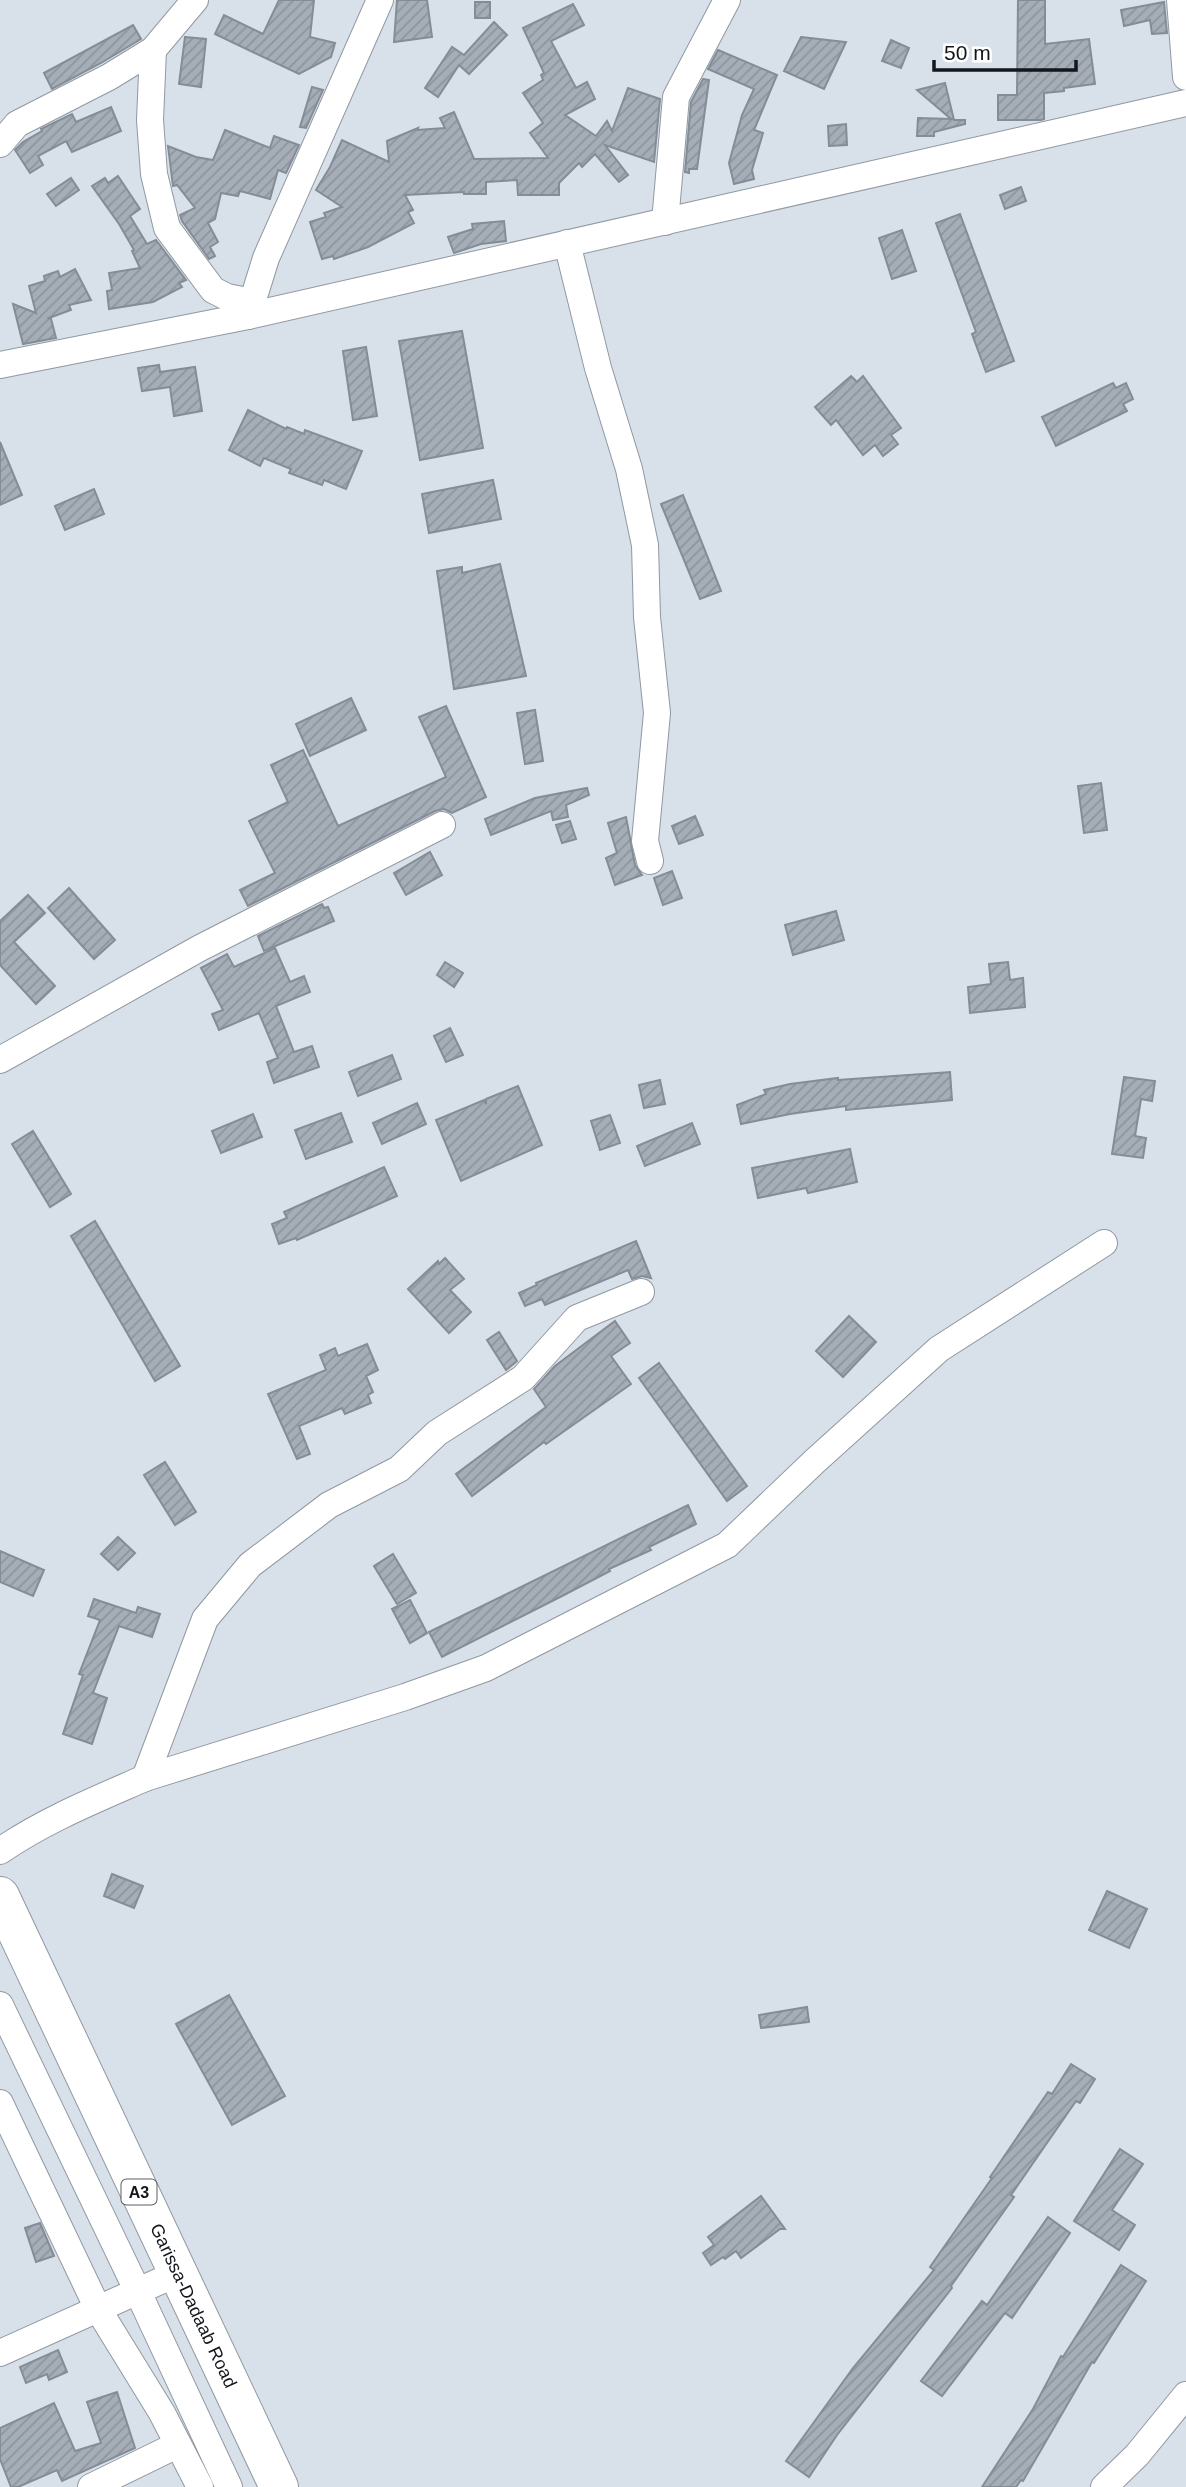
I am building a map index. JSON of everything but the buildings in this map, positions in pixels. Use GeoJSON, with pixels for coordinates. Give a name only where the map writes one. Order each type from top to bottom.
{"type":"FeatureCollection","features":[{"type":"Feature","properties":{"kind":"highway","name":"Garissa-Dadaab Road"},"geometry":{"type":"LineString","coordinates":[[0,1896],[279,2487]]}},
{"type":"Feature","properties":{"kind":"street"},"geometry":{"type":"LineString","coordinates":[[0,144],[17,124],[109,77],[152,50],[195,0]]}},
{"type":"Feature","properties":{"kind":"street"},"geometry":{"type":"LineString","coordinates":[[250,309],[266,258],[380,0]]}},
{"type":"Feature","properties":{"kind":"street"},"geometry":{"type":"LineString","coordinates":[[665,222],[676,97],[727,0]]}},
{"type":"Feature","properties":{"kind":"street"},"geometry":{"type":"LineString","coordinates":[[1180,0],[1186,77]]}},
{"type":"Feature","properties":{"kind":"street"},"geometry":{"type":"LineString","coordinates":[[152,50],[150,120],[154,174],[167,228],[213,290],[250,309]]}},
{"type":"Feature","properties":{"kind":"street"},"geometry":{"type":"LineString","coordinates":[[0,365],[250,309],[665,222],[1186,103]]}},
{"type":"Feature","properties":{"kind":"street"},"geometry":{"type":"LineString","coordinates":[[567,243],[598,368],[629,469],[645,545],[647,617],[657,713],[645,841],[650,862]]}},
{"type":"Feature","properties":{"kind":"street"},"geometry":{"type":"LineString","coordinates":[[0,1060],[200,948],[442,825]]}},
{"type":"Feature","properties":{"kind":"street"},"geometry":{"type":"LineString","coordinates":[[0,1852],[24,1835],[65,1814],[145,1778],[405,1697],[486,1668],[727,1545],[939,1349],[1104,1243]]}},
{"type":"Feature","properties":{"kind":"street"},"geometry":{"type":"LineString","coordinates":[[145,1778],[205,1619],[250,1565],[329,1505],[399,1469],[437,1433],[523,1378],[577,1318],[641,1292]]}},
{"type":"Feature","properties":{"kind":"street"},"geometry":{"type":"LineString","coordinates":[[0,2005],[229,2487]]}},
{"type":"Feature","properties":{"kind":"street"},"geometry":{"type":"LineString","coordinates":[[0,2103],[98,2309],[162,2413],[200,2487]]}},
{"type":"Feature","properties":{"kind":"street"},"geometry":{"type":"LineString","coordinates":[[0,2353],[178,2273]]}},
{"type":"Feature","properties":{"kind":"street"},"geometry":{"type":"LineString","coordinates":[[1104,2487],[1137,2455],[1186,2395]]}},
{"type":"Feature","properties":{"kind":"street"},"geometry":{"type":"LineString","coordinates":[[91,2487],[177,2445]]}}]}
